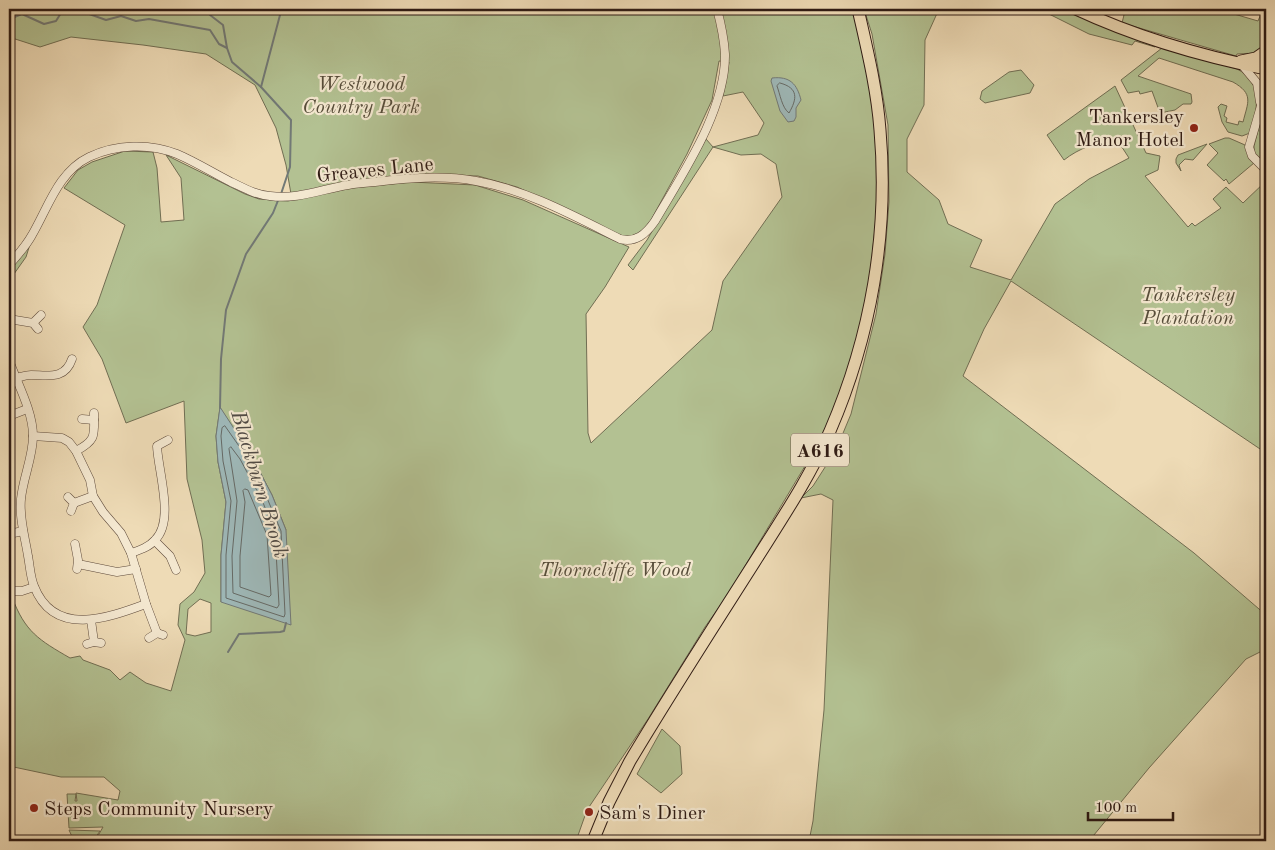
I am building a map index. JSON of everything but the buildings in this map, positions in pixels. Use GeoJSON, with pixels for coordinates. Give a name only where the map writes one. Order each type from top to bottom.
{"type":"FeatureCollection","features":[{"type":"Feature","properties":{"kind":"highway","name":"A616"},"geometry":{"type":"LineString","coordinates":[[593,841],[609,802],[630,761],[799,490],[829,433],[844,396],[861,343],[875,286],[883,195],[880,130],[874,78],[858,9]]}},
{"type":"Feature","properties":{"kind":"highway"},"geometry":{"type":"LineString","coordinates":[[1076,9],[1115,26],[1239,63],[1266,68]]}},
{"type":"Feature","properties":{"kind":"highway"},"geometry":{"type":"LineString","coordinates":[[1239,63],[1256,58],[1266,51]]}},
{"type":"Feature","properties":{"kind":"street","name":"Greaves Lane"},"geometry":{"type":"LineString","coordinates":[[9,265],[32,236],[63,178],[74,167],[89,157],[127,146],[140,146],[177,154],[218,176],[262,195],[285,197],[350,184],[410,178],[439,177],[476,181],[499,186],[551,205],[620,239],[631,240],[637,238],[650,228],[659,214],[702,136],[718,102],[725,55],[717,9]]}},
{"type":"Feature","properties":{"kind":"street"},"geometry":{"type":"LineString","coordinates":[[1239,63],[1257,83],[1261,104]]}},
{"type":"Feature","properties":{"kind":"street"},"geometry":{"type":"LineString","coordinates":[[1266,90],[1249,146],[1252,156],[1266,170]]}},
{"type":"Feature","properties":{"kind":"street"},"geometry":{"type":"LineString","coordinates":[[9,319],[36,326],[41,315]]}},
{"type":"Feature","properties":{"kind":"street"},"geometry":{"type":"LineString","coordinates":[[16,378],[33,375],[49,377],[67,373],[72,359]]}},
{"type":"Feature","properties":{"kind":"street"},"geometry":{"type":"LineString","coordinates":[[9,362],[32,425],[33,436],[21,500],[21,518],[34,587],[42,600],[55,613],[71,618],[91,620],[120,614],[146,604]]}},
{"type":"Feature","properties":{"kind":"street"},"geometry":{"type":"LineString","coordinates":[[9,416],[27,409]]}},
{"type":"Feature","properties":{"kind":"street"},"geometry":{"type":"LineString","coordinates":[[76,451],[91,442],[95,432],[94,416],[82,419]]}},
{"type":"Feature","properties":{"kind":"street"},"geometry":{"type":"LineString","coordinates":[[33,436],[62,438],[69,442],[76,451],[90,480],[93,496],[120,533],[131,553],[146,604],[160,634],[149,638]]}},
{"type":"Feature","properties":{"kind":"street"},"geometry":{"type":"LineString","coordinates":[[149,443],[157,446],[168,440]]}},
{"type":"Feature","properties":{"kind":"street"},"geometry":{"type":"LineString","coordinates":[[131,553],[155,541],[162,527],[165,508],[157,446]]}},
{"type":"Feature","properties":{"kind":"street"},"geometry":{"type":"LineString","coordinates":[[71,511],[74,503],[93,496]]}},
{"type":"Feature","properties":{"kind":"street"},"geometry":{"type":"LineString","coordinates":[[68,497],[74,503]]}},
{"type":"Feature","properties":{"kind":"street"},"geometry":{"type":"LineString","coordinates":[[9,534],[23,531]]}},
{"type":"Feature","properties":{"kind":"street"},"geometry":{"type":"LineString","coordinates":[[155,541],[173,554],[176,570]]}},
{"type":"Feature","properties":{"kind":"street"},"geometry":{"type":"LineString","coordinates":[[75,544],[77,566],[117,572],[136,569]]}},
{"type":"Feature","properties":{"kind":"street"},"geometry":{"type":"LineString","coordinates":[[9,591],[22,591],[34,587]]}},
{"type":"Feature","properties":{"kind":"street"},"geometry":{"type":"LineString","coordinates":[[91,620],[94,643]]}},
{"type":"Feature","properties":{"kind":"green space"},"geometry":{"type":"Polygon","coordinates":[[[9,9],[853,9],[874,108],[878,151],[877,210],[867,303],[851,363],[829,426],[727,596],[587,810],[576,841],[95,841],[103,827],[69,828],[67,794],[76,794],[75,801],[77,801],[76,793],[118,800],[120,791],[104,777],[61,777],[9,766],[9,597],[12,597],[22,619],[34,634],[70,658],[80,656],[83,660],[110,670],[120,680],[130,672],[146,683],[171,691],[185,640],[178,625],[180,604],[194,592],[205,573],[202,540],[187,479],[184,401],[126,423],[102,359],[83,327],[97,305],[125,225],[64,188],[78,170],[92,162],[125,151],[153,152],[157,168],[161,222],[184,220],[181,178],[166,155],[259,199],[288,201],[351,188],[411,182],[475,185],[523,200],[629,247],[586,314],[588,433],[591,443],[712,330],[723,281],[782,197],[776,164],[761,154],[741,155],[713,147],[758,135],[764,123],[743,92],[723,96],[729,62],[719,61],[712,100],[687,154],[651,220],[641,233],[627,238],[517,187],[478,176],[414,174],[352,181],[291,194],[286,165],[276,128],[255,85],[206,54],[71,37],[40,47],[9,37],[9,9]],[[220,408],[216,436],[218,462],[226,502],[221,555],[221,602],[286,530],[272,495],[250,453],[220,408]],[[200,599],[188,609],[186,634],[195,636],[211,632],[211,603],[200,599]]]}},
{"type":"Feature","properties":{"kind":"green space","name":"Tankersley Plantation"},"geometry":{"type":"Polygon","coordinates":[[[864,9],[939,9],[925,40],[924,105],[907,139],[907,172],[939,200],[948,224],[982,240],[970,267],[1011,280],[1055,204],[1089,179],[1129,158],[1116,138],[1089,146],[1064,160],[1047,135],[1115,86],[1146,153],[1160,156],[1158,170],[1145,176],[1188,227],[1192,223],[1195,226],[1221,208],[1213,199],[1226,187],[1243,203],[1266,181],[1266,453],[1011,281],[984,329],[963,376],[1194,553],[1266,615],[1266,649],[1246,659],[1149,768],[1089,841],[809,841],[813,821],[824,710],[833,500],[821,494],[801,498],[813,486],[836,450],[851,414],[876,314],[885,254],[889,202],[888,125],[872,34],[864,9]]]}},
{"type":"Feature","properties":{"kind":"green space"},"geometry":{"type":"Polygon","coordinates":[[[1039,9],[1065,9],[1098,24],[1156,45],[1155,47],[1135,41],[1132,45],[1089,34],[1039,9]]]}},
{"type":"Feature","properties":{"kind":"green space"},"geometry":{"type":"Polygon","coordinates":[[[1108,9],[1217,9],[1258,21],[1263,9],[1266,9],[1266,43],[1255,53],[1237,54],[1236,56],[1122,23],[1124,15],[1108,9]]]}},
{"type":"Feature","properties":{"kind":"green space"},"geometry":{"type":"Polygon","coordinates":[[[1162,48],[1237,69],[1245,75],[1255,89],[1256,97],[1255,115],[1250,133],[1242,136],[1228,132],[1222,122],[1218,107],[1221,104],[1227,106],[1224,116],[1227,118],[1226,122],[1238,125],[1239,121],[1243,122],[1248,104],[1247,95],[1244,90],[1233,82],[1159,58],[1138,76],[1191,94],[1191,104],[1183,104],[1175,110],[1160,113],[1152,91],[1140,94],[1139,91],[1128,93],[1121,80],[1162,48]]]}},
{"type":"Feature","properties":{"kind":"green space"},"geometry":{"type":"Polygon","coordinates":[[[1021,70],[1034,85],[1030,93],[985,103],[980,99],[982,91],[1009,72],[1021,70]]]}},
{"type":"Feature","properties":{"kind":"green space"},"geometry":{"type":"Polygon","coordinates":[[[1266,100],[1266,164],[1254,153],[1254,146],[1266,100]]]}},
{"type":"Feature","properties":{"kind":"green space"},"geometry":{"type":"Polygon","coordinates":[[[1225,138],[1245,145],[1249,157],[1254,163],[1229,184],[1226,179],[1224,181],[1207,165],[1218,153],[1209,144],[1225,138]]]}},
{"type":"Feature","properties":{"kind":"green space"},"geometry":{"type":"Polygon","coordinates":[[[706,139],[713,147],[633,270],[628,265],[647,240],[706,139]]]}},
{"type":"Feature","properties":{"kind":"green space"},"geometry":{"type":"Polygon","coordinates":[[[1207,144],[1193,160],[1185,159],[1179,165],[1181,171],[1176,163],[1178,155],[1207,144]]]}},
{"type":"Feature","properties":{"kind":"green space"},"geometry":{"type":"Polygon","coordinates":[[[31,241],[26,257],[9,281],[9,269],[31,241]]]}},
{"type":"Feature","properties":{"kind":"green space"},"geometry":{"type":"Polygon","coordinates":[[[662,729],[680,746],[682,774],[661,793],[637,774],[662,729]]]}},
{"type":"Feature","properties":{"kind":"green space"},"geometry":{"type":"Polygon","coordinates":[[[69,830],[100,831],[93,841],[74,841],[69,830]]]}},
{"type":"Feature","properties":{"kind":"water"},"geometry":{"type":"Polygon","coordinates":[[[772,78],[784,78],[795,85],[801,100],[796,108],[794,121],[788,122],[780,111],[771,81],[772,78]]]}},
{"type":"Feature","properties":{"kind":"water"},"geometry":{"type":"Polygon","coordinates":[[[220,407],[250,453],[272,495],[286,530],[291,625],[221,602],[221,555],[226,502],[218,462],[216,436],[220,407]]]}},
{"type":"Feature","properties":{"kind":"waterway","name":"Blackburn Brook"},"geometry":{"type":"LineString","coordinates":[[208,9],[210,15],[223,25],[227,48],[232,62],[261,87],[291,120],[290,167],[281,194]]}},
{"type":"Feature","properties":{"kind":"waterway"},"geometry":{"type":"LineString","coordinates":[[9,17],[12,18],[22,14],[44,24],[56,21],[61,13],[81,11],[106,20],[121,16],[136,21],[149,19],[210,30],[219,44],[227,48]]}},
{"type":"Feature","properties":{"kind":"waterway"},"geometry":{"type":"LineString","coordinates":[[261,87],[280,15]]}},
{"type":"Feature","properties":{"kind":"waterway","name":"Blackburn Brook"},"geometry":{"type":"LineString","coordinates":[[220,408],[221,359],[226,310],[246,254],[273,213],[279,198]]}},
{"type":"Feature","properties":{"kind":"waterway","name":"Blackburn Brook"},"geometry":{"type":"LineString","coordinates":[[228,652],[239,634],[280,632],[284,631],[286,623]]}},
{"type":"Feature","properties":{"kind":"place","name":"Tankersley Manor Hotel"},"geometry":{"type":"Point","coordinates":[1194,128]}},
{"type":"Feature","properties":{"kind":"place","name":"Steps Community Nursery"},"geometry":{"type":"Point","coordinates":[34,808]}},
{"type":"Feature","properties":{"kind":"place","name":"Sam's Diner"},"geometry":{"type":"Point","coordinates":[589,812]}},
{"type":"Feature","properties":{"kind":"park label","name":"Westwood Country Park"},"geometry":{"type":"Point","coordinates":[361,94]}},
{"type":"Feature","properties":{"kind":"park label","name":"Thorncliffe Wood"},"geometry":{"type":"Point","coordinates":[615,569]}}]}
